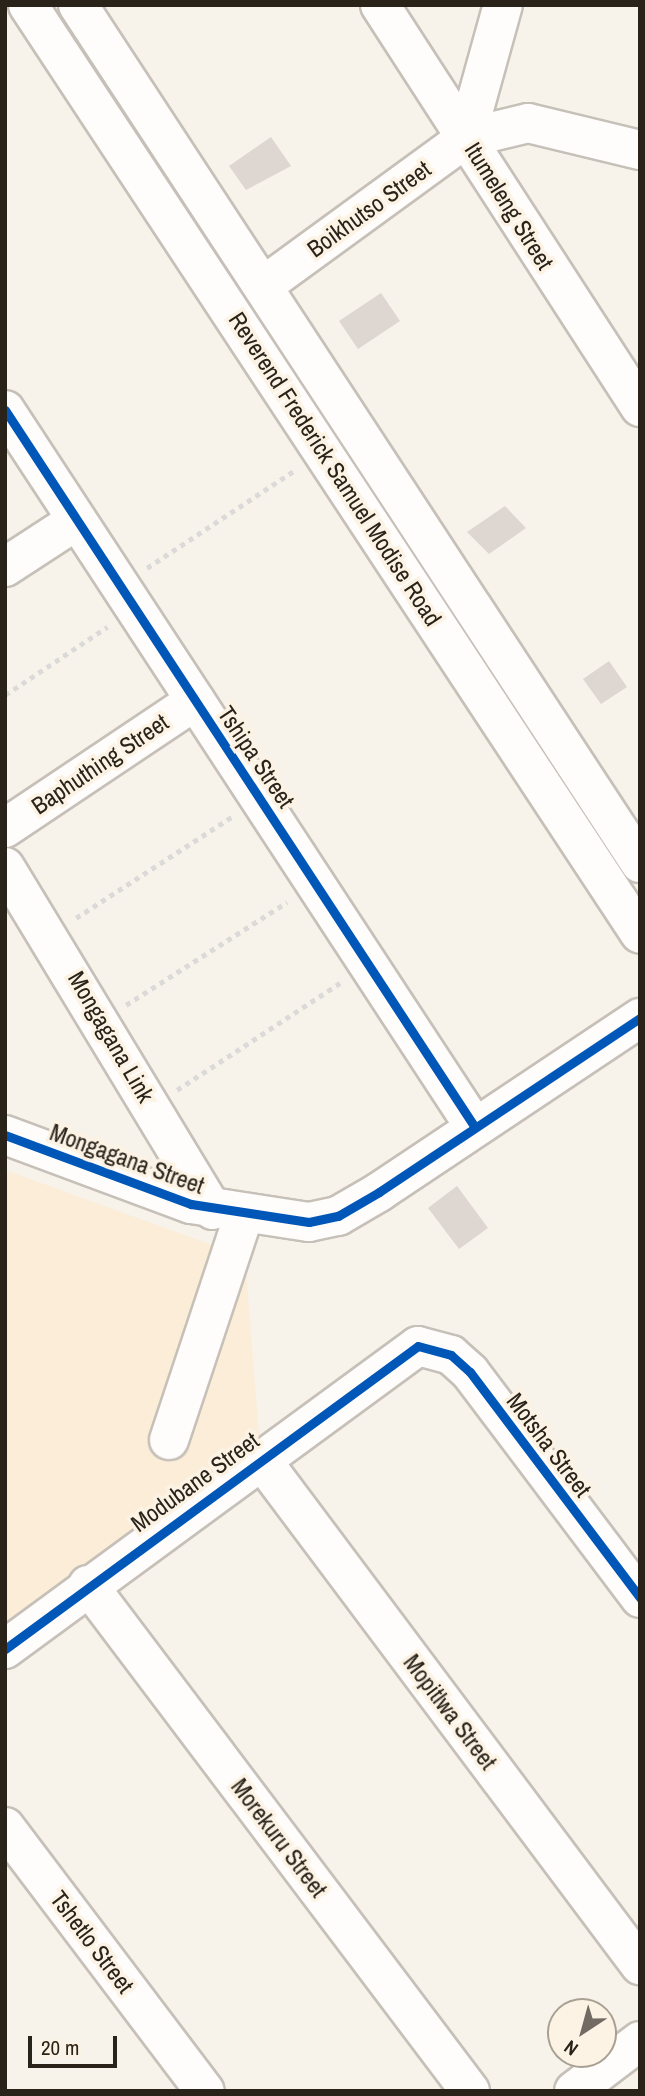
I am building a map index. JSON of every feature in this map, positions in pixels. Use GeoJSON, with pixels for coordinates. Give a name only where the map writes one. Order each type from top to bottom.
{"type":"FeatureCollection","features":[{"type":"Feature","properties":{"kind":"street","name":"Reverend Frederick Samuel Modise Road"},"geometry":{"type":"LineString","coordinates":[[28,5],[640,934]]}},
{"type":"Feature","properties":{"kind":"street","name":"Reverend Frederick Samuel Modise Road"},"geometry":{"type":"LineString","coordinates":[[78,5],[640,863]]}},
{"type":"Feature","properties":{"kind":"street","name":"Itumeleng Street"},"geometry":{"type":"LineString","coordinates":[[380,5],[640,407]]}},
{"type":"Feature","properties":{"kind":"street"},"geometry":{"type":"LineString","coordinates":[[503,5],[466,138],[528,123],[640,150]]}},
{"type":"Feature","properties":{"kind":"street","name":"Boikhutso Street"},"geometry":{"type":"LineString","coordinates":[[263,286],[466,138]]}},
{"type":"Feature","properties":{"kind":"street","name":"Tshipa Street"},"geometry":{"type":"LineString","coordinates":[[5,410],[74,522],[317,883],[367,965],[474,1126]]}},
{"type":"Feature","properties":{"kind":"street"},"geometry":{"type":"LineString","coordinates":[[5,567],[74,522]]}},
{"type":"Feature","properties":{"kind":"street","name":"Baphuthing Street"},"geometry":{"type":"LineString","coordinates":[[5,828],[195,701]]}},
{"type":"Feature","properties":{"kind":"street","name":"Mongagana Link"},"geometry":{"type":"LineString","coordinates":[[5,867],[103,1020],[152,1107],[228,1212]]}},
{"type":"Feature","properties":{"kind":"street","name":"Mongagana Street"},"geometry":{"type":"LineString","coordinates":[[5,1135],[228,1212],[309,1222],[338,1216],[640,1018]]}},
{"type":"Feature","properties":{"kind":"street"},"geometry":{"type":"LineString","coordinates":[[169,1440],[228,1212]]}},
{"type":"Feature","properties":{"kind":"street","name":"Modubane Street"},"geometry":{"type":"LineString","coordinates":[[5,1649],[408,1348]]}},
{"type":"Feature","properties":{"kind":"street","name":"Motsha Street"},"geometry":{"type":"LineString","coordinates":[[408,1348],[440,1350],[470,1372],[640,1598]]}},
{"type":"Feature","properties":{"kind":"street","name":"Mopitlwa Street"},"geometry":{"type":"LineString","coordinates":[[260,1458],[640,1965]]}},
{"type":"Feature","properties":{"kind":"street","name":"Morekuru Street"},"geometry":{"type":"LineString","coordinates":[[88,1585],[470,2091]]}},
{"type":"Feature","properties":{"kind":"street","name":"Tshetlo Street"},"geometry":{"type":"LineString","coordinates":[[5,1827],[205,2091]]}},
{"type":"Feature","properties":{"kind":"street"},"geometry":{"type":"LineString","coordinates":[[574,2091],[640,2041]]}},
{"type":"Feature","properties":{"kind":"path"},"geometry":{"type":"LineString","coordinates":[[5,695],[127,597],[321,453]]}},
{"type":"Feature","properties":{"kind":"path"},"geometry":{"type":"LineString","coordinates":[[50,935],[260,798]]}},
{"type":"Feature","properties":{"kind":"path"},"geometry":{"type":"LineString","coordinates":[[103,1020],[317,883]]}},
{"type":"Feature","properties":{"kind":"path"},"geometry":{"type":"LineString","coordinates":[[152,1107],[367,965]]}},
{"type":"Feature","properties":{"kind":"shaded area"},"geometry":{"type":"Polygon","coordinates":[[[5,1170],[245,1257],[259,1437],[5,1633],[5,1170]]]}},
{"type":"Feature","properties":{"kind":"building"},"geometry":{"type":"Polygon","coordinates":[[[271,137],[291,166],[246,190],[229,166],[271,137]]]}},
{"type":"Feature","properties":{"kind":"building"},"geometry":{"type":"Polygon","coordinates":[[[381,293],[400,321],[358,349],[339,321],[381,293]]]}},
{"type":"Feature","properties":{"kind":"building"},"geometry":{"type":"Polygon","coordinates":[[[505,506],[526,528],[489,554],[467,532],[505,506]]]}},
{"type":"Feature","properties":{"kind":"building"},"geometry":{"type":"Polygon","coordinates":[[[609,661],[627,687],[601,704],[583,679],[609,661]]]}},
{"type":"Feature","properties":{"kind":"building"},"geometry":{"type":"Polygon","coordinates":[[[457,1186],[488,1228],[459,1249],[428,1208],[457,1186]]]}},
{"type":"Feature","properties":{"kind":"cycle path"},"geometry":{"type":"LineString","coordinates":[[5,410],[474,1126]]}},
{"type":"Feature","properties":{"kind":"cycle path"},"geometry":{"type":"LineString","coordinates":[[5,1135],[191,1204],[309,1222],[338,1216],[379,1192],[640,1018]]}},
{"type":"Feature","properties":{"kind":"cycle path"},"geometry":{"type":"LineString","coordinates":[[5,1649],[418,1346],[451,1355],[470,1372],[640,1598]]}}]}
